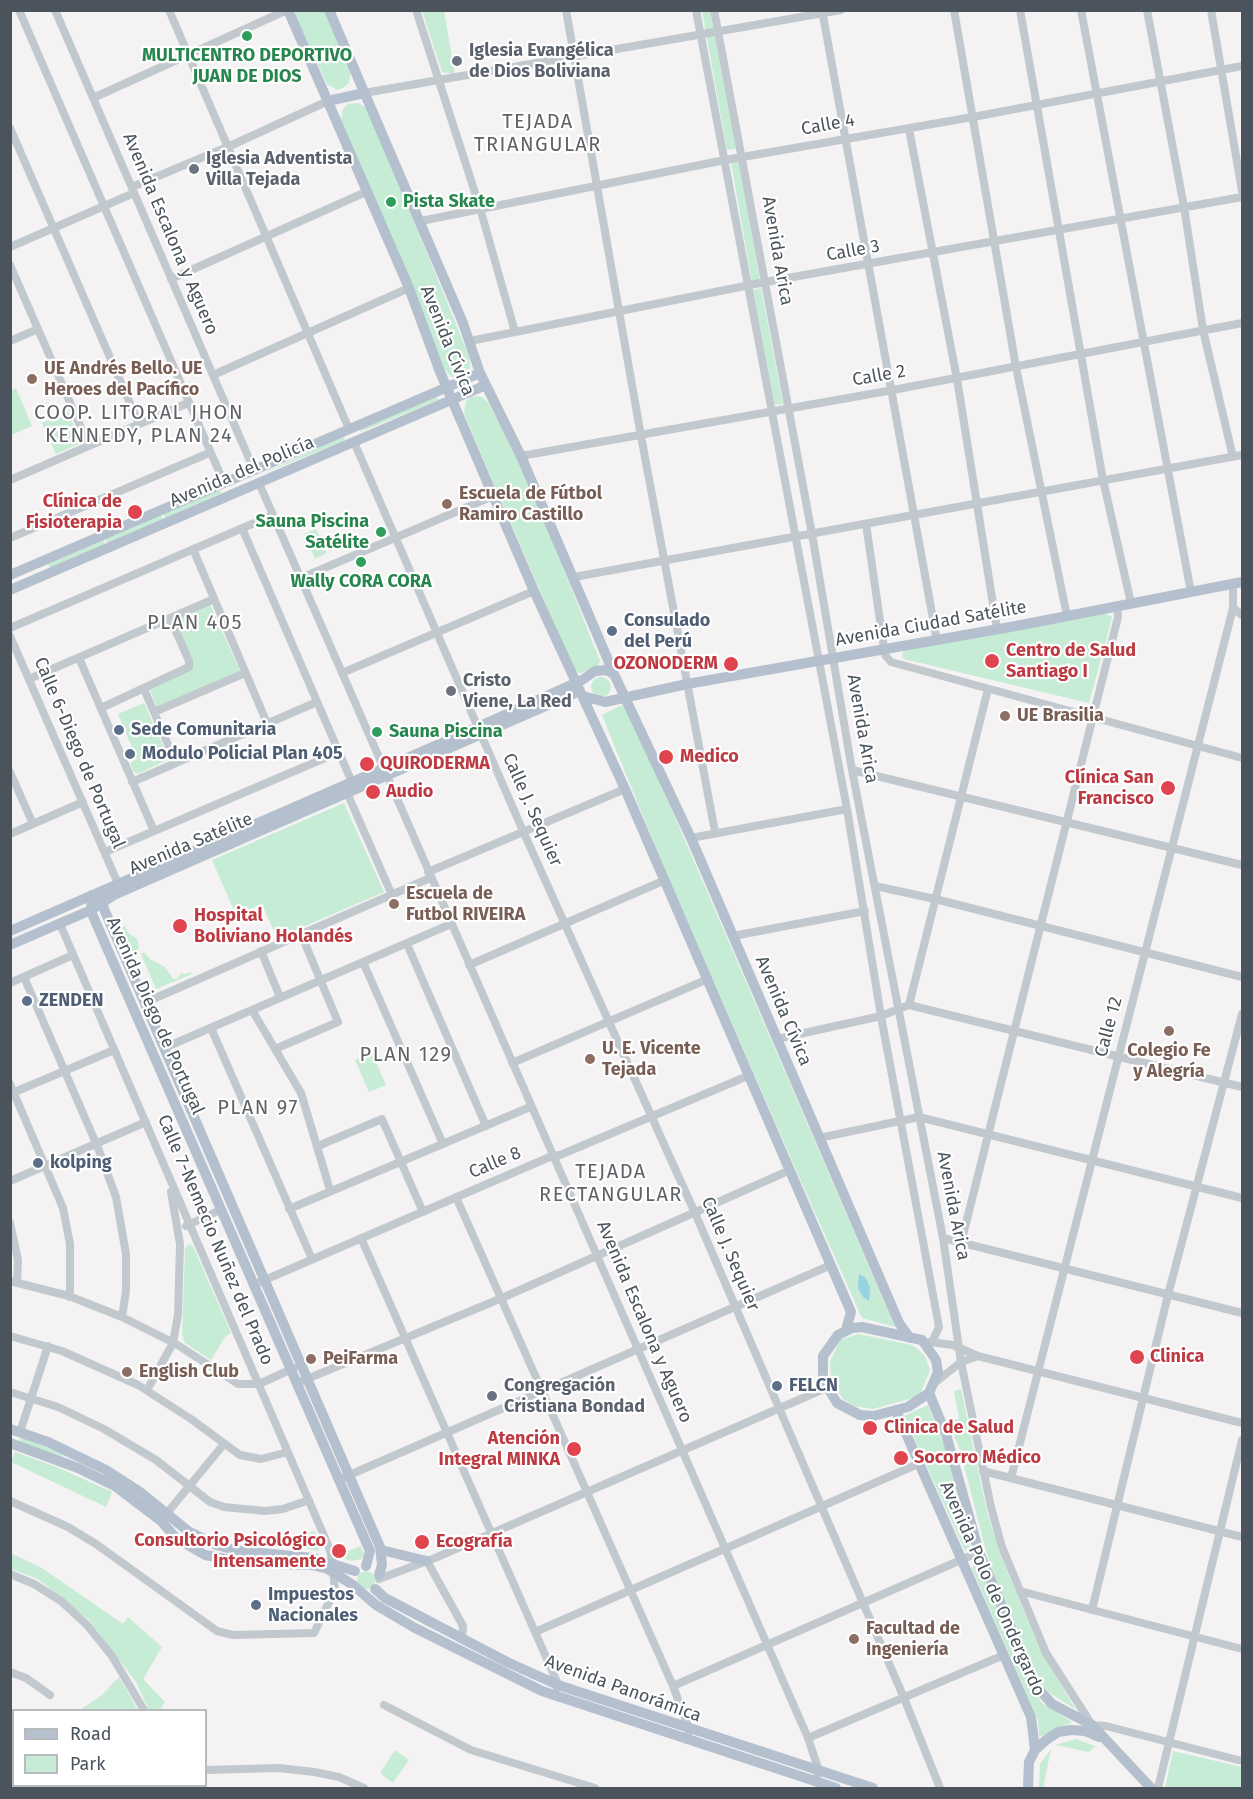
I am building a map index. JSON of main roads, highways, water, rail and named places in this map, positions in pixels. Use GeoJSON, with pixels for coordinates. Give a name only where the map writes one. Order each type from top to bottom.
{"type":"FeatureCollection","features":[{"type":"Feature","properties":{"kind":"main road","name":"Avenida Cívica"},"geometry":{"type":"LineString","coordinates":[[287,10],[368,191],[409,288],[452,400],[534,591],[625,789],[663,881],[750,1075],[788,1171],[851,1312],[846,1330]]}},
{"type":"Feature","properties":{"kind":"main road","name":"Avenida Cívica"},"geometry":{"type":"LineString","coordinates":[[329,10],[421,221],[470,341],[480,373],[521,456],[614,674],[691,838],[899,1323],[910,1338]]}},
{"type":"Feature","properties":{"kind":"main road"},"geometry":{"type":"LineString","coordinates":[[328,100],[364,93]]}},
{"type":"Feature","properties":{"kind":"main road","name":"Avenida del Policía"},"geometry":{"type":"LineString","coordinates":[[10,575],[480,373]]}},
{"type":"Feature","properties":{"kind":"main road","name":"Avenida del Policía"},"geometry":{"type":"LineString","coordinates":[[10,590],[486,385]]}},
{"type":"Feature","properties":{"kind":"main road"},"geometry":{"type":"LineString","coordinates":[[349,429],[354,442]]}},
{"type":"Feature","properties":{"kind":"main road"},"geometry":{"type":"LineString","coordinates":[[254,470],[259,483]]}},
{"type":"Feature","properties":{"kind":"main road"},"geometry":{"type":"LineString","coordinates":[[224,483],[229,496]]}},
{"type":"Feature","properties":{"kind":"main road","name":"Avenida Ciudad Satélite"},"geometry":{"type":"LineString","coordinates":[[580,690],[605,702],[625,696],[818,659],[998,630],[1238,583]]}},
{"type":"Feature","properties":{"kind":"main road"},"geometry":{"type":"LineString","coordinates":[[580,690],[600,670],[614,674]]}},
{"type":"Feature","properties":{"kind":"main road","name":"Avenida Satélite"},"geometry":{"type":"LineString","coordinates":[[10,931],[54,912],[97,899],[480,731],[580,690]]}},
{"type":"Feature","properties":{"kind":"main road","name":"Avenida Diego de Portugal"},"geometry":{"type":"LineString","coordinates":[[97,899],[91,910],[220,1210],[296,1384],[381,1550],[382,1565],[378,1581]]}},
{"type":"Feature","properties":{"kind":"main road","name":"Avenida Diego de Portugal"},"geometry":{"type":"LineString","coordinates":[[97,899],[308,1379],[370,1551],[366,1566]]}},
{"type":"Feature","properties":{"kind":"main road"},"geometry":{"type":"LineString","coordinates":[[10,945],[91,910]]}},
{"type":"Feature","properties":{"kind":"main road"},"geometry":{"type":"LineString","coordinates":[[54,912],[60,924]]}},
{"type":"Feature","properties":{"kind":"main road"},"geometry":{"type":"LineString","coordinates":[[133,1008],[144,1003]]}},
{"type":"Feature","properties":{"kind":"main road"},"geometry":{"type":"LineString","coordinates":[[153,1053],[164,1048]]}},
{"type":"Feature","properties":{"kind":"main road"},"geometry":{"type":"LineString","coordinates":[[191,1140],[202,1135]]}},
{"type":"Feature","properties":{"kind":"main road"},"geometry":{"type":"LineString","coordinates":[[862,1327],[910,1338],[927,1341],[936,1360],[938,1372],[936,1382],[920,1401],[896,1411],[860,1415],[837,1403],[826,1388],[821,1368],[823,1356],[830,1343],[846,1330],[862,1327]]}},
{"type":"Feature","properties":{"kind":"main road","name":"Avenida Polo de Ondergardo"},"geometry":{"type":"LineString","coordinates":[[929,1393],[946,1434],[979,1552],[1035,1685],[1052,1704],[1092,1725],[1104,1741]]}},
{"type":"Feature","properties":{"kind":"main road","name":"Avenida Polo de Ondergardo"},"geometry":{"type":"LineString","coordinates":[[896,1411],[1031,1717],[1035,1750]]}},
{"type":"Feature","properties":{"kind":"main road"},"geometry":{"type":"LineString","coordinates":[[11,1445],[15,1431]]}},
{"type":"Feature","properties":{"kind":"main road","name":"Avenida Panorámica"},"geometry":{"type":"LineString","coordinates":[[15,1431],[88,1460],[130,1486],[188,1531],[216,1545],[240,1551],[296,1555],[333,1568],[356,1588],[415,1628],[487,1665],[817,1777],[873,1788]]}},
{"type":"Feature","properties":{"kind":"main road","name":"Avenida Panorámica"},"geometry":{"type":"LineString","coordinates":[[11,1445],[78,1468],[116,1486],[153,1514],[176,1538],[205,1556],[247,1563],[312,1565],[355,1572]]}},
{"type":"Feature","properties":{"kind":"main road"},"geometry":{"type":"LineString","coordinates":[[381,1550],[427,1561]]}},
{"type":"Feature","properties":{"kind":"main road"},"geometry":{"type":"LineString","coordinates":[[366,1566],[374,1569],[378,1581],[368,1593],[356,1588],[355,1572],[366,1566]]}},
{"type":"Feature","properties":{"kind":"main road","name":"Avenida Panorámica"},"geometry":{"type":"LineString","coordinates":[[378,1581],[386,1598],[556,1690]]}},
{"type":"Feature","properties":{"kind":"main road"},"geometry":{"type":"LineString","coordinates":[[487,1665],[492,1654]]}},
{"type":"Feature","properties":{"kind":"main road"},"geometry":{"type":"LineString","coordinates":[[1028,1788],[1027,1774],[1035,1750],[1058,1732],[1071,1730],[1094,1734],[1104,1741],[1151,1788]]}},
{"type":"Feature","properties":{"kind":"main road","name":"Avenida Panorámica"},"geometry":{"type":"LineString","coordinates":[[817,1777],[836,1788]]}},
{"type":"Feature","properties":{"kind":"water"},"geometry":{"type":"Polygon","coordinates":[[[859,1274],[865,1277],[870,1287],[869,1301],[863,1297],[858,1288],[859,1274]]]}},
{"type":"Feature","properties":{"kind":"place","name":"MULTICENTRO DEPORTIVO JUAN DE DIOS"},"geometry":{"type":"Point","coordinates":[247,36]}},
{"type":"Feature","properties":{"kind":"place","name":"Iglesia Evangélica de Dios Boliviana"},"geometry":{"type":"Point","coordinates":[457,61]}},
{"type":"Feature","properties":{"kind":"place","name":"Iglesia Adventista Villa Tejada"},"geometry":{"type":"Point","coordinates":[194,169]}},
{"type":"Feature","properties":{"kind":"place","name":"Pista Skate"},"geometry":{"type":"Point","coordinates":[391,202]}},
{"type":"Feature","properties":{"kind":"place","name":"UE Andrés Bello. UE Heroes del Pacífico"},"geometry":{"type":"Point","coordinates":[32,379]}},
{"type":"Feature","properties":{"kind":"place","name":"Escuela de Fútbol Ramiro Castillo"},"geometry":{"type":"Point","coordinates":[447,504]}},
{"type":"Feature","properties":{"kind":"place","name":"Clínica de Fisioterapia"},"geometry":{"type":"Point","coordinates":[135,512]}},
{"type":"Feature","properties":{"kind":"place","name":"Sauna Piscina Satélite"},"geometry":{"type":"Point","coordinates":[381,532]}},
{"type":"Feature","properties":{"kind":"place","name":"Wally CORA CORA"},"geometry":{"type":"Point","coordinates":[361,562]}},
{"type":"Feature","properties":{"kind":"place","name":"Consulado del Perú"},"geometry":{"type":"Point","coordinates":[612,631]}},
{"type":"Feature","properties":{"kind":"place","name":"Centro de Salud Santiago I"},"geometry":{"type":"Point","coordinates":[992,661]}},
{"type":"Feature","properties":{"kind":"place","name":"OZONODERM"},"geometry":{"type":"Point","coordinates":[731,664]}},
{"type":"Feature","properties":{"kind":"place","name":"Cristo Viene, La Red"},"geometry":{"type":"Point","coordinates":[451,691]}},
{"type":"Feature","properties":{"kind":"place","name":"UE Brasilia"},"geometry":{"type":"Point","coordinates":[1005,716]}},
{"type":"Feature","properties":{"kind":"place","name":"Sede Comunitaria"},"geometry":{"type":"Point","coordinates":[119,730]}},
{"type":"Feature","properties":{"kind":"place","name":"Sauna Piscina"},"geometry":{"type":"Point","coordinates":[377,732]}},
{"type":"Feature","properties":{"kind":"place","name":"Modulo Policial Plan 405"},"geometry":{"type":"Point","coordinates":[130,754]}},
{"type":"Feature","properties":{"kind":"place","name":"Medico"},"geometry":{"type":"Point","coordinates":[666,757]}},
{"type":"Feature","properties":{"kind":"place","name":"QUIRODERMA"},"geometry":{"type":"Point","coordinates":[367,764]}},
{"type":"Feature","properties":{"kind":"place","name":"Clínica San Francisco"},"geometry":{"type":"Point","coordinates":[1168,788]}},
{"type":"Feature","properties":{"kind":"place","name":"Audio"},"geometry":{"type":"Point","coordinates":[373,792]}},
{"type":"Feature","properties":{"kind":"place","name":"Escuela de Futbol RIVEIRA"},"geometry":{"type":"Point","coordinates":[394,904]}},
{"type":"Feature","properties":{"kind":"place","name":"Hospital Boliviano Holandés"},"geometry":{"type":"Point","coordinates":[180,926]}},
{"type":"Feature","properties":{"kind":"place","name":"ZENDEN"},"geometry":{"type":"Point","coordinates":[27,1001]}},
{"type":"Feature","properties":{"kind":"place","name":"Colegio Fe y Alegría"},"geometry":{"type":"Point","coordinates":[1169,1031]}},
{"type":"Feature","properties":{"kind":"place","name":"U. E. Vicente Tejada"},"geometry":{"type":"Point","coordinates":[590,1059]}},
{"type":"Feature","properties":{"kind":"place","name":"kolping"},"geometry":{"type":"Point","coordinates":[38,1163]}},
{"type":"Feature","properties":{"kind":"place","name":"Clinica"},"geometry":{"type":"Point","coordinates":[1137,1357]}},
{"type":"Feature","properties":{"kind":"place","name":"PeiFarma"},"geometry":{"type":"Point","coordinates":[311,1359]}},
{"type":"Feature","properties":{"kind":"place","name":"English Club"},"geometry":{"type":"Point","coordinates":[127,1372]}},
{"type":"Feature","properties":{"kind":"place","name":"FELCN"},"geometry":{"type":"Point","coordinates":[777,1386]}},
{"type":"Feature","properties":{"kind":"place","name":"Congregación Cristiana Bondad"},"geometry":{"type":"Point","coordinates":[492,1396]}},
{"type":"Feature","properties":{"kind":"place","name":"Clinica de Salud"},"geometry":{"type":"Point","coordinates":[870,1428]}},
{"type":"Feature","properties":{"kind":"place","name":"Atención Integral MINKA"},"geometry":{"type":"Point","coordinates":[574,1449]}},
{"type":"Feature","properties":{"kind":"place","name":"Socorro Médico"},"geometry":{"type":"Point","coordinates":[901,1458]}},
{"type":"Feature","properties":{"kind":"place","name":"Ecografía"},"geometry":{"type":"Point","coordinates":[422,1542]}},
{"type":"Feature","properties":{"kind":"place","name":"Consultorio Psicológico Intensamente"},"geometry":{"type":"Point","coordinates":[339,1551]}},
{"type":"Feature","properties":{"kind":"place","name":"Impuestos Nacionales"},"geometry":{"type":"Point","coordinates":[256,1605]}},
{"type":"Feature","properties":{"kind":"place","name":"Facultad de Ingeniería"},"geometry":{"type":"Point","coordinates":[854,1639]}},
{"type":"Feature","properties":{"kind":"district","name":"TEJADA TRIANGULAR"},"geometry":{"type":"Point","coordinates":[538,134]}},
{"type":"Feature","properties":{"kind":"district","name":"COOP. LITORAL JHON KENNEDY, PLAN 24"},"geometry":{"type":"Point","coordinates":[139,424]}},
{"type":"Feature","properties":{"kind":"district","name":"PLAN 405"},"geometry":{"type":"Point","coordinates":[195,623]}},
{"type":"Feature","properties":{"kind":"district","name":"PLAN 129"},"geometry":{"type":"Point","coordinates":[406,1055]}},
{"type":"Feature","properties":{"kind":"district","name":"PLAN 97"},"geometry":{"type":"Point","coordinates":[258,1108]}},
{"type":"Feature","properties":{"kind":"district","name":"TEJADA RECTANGULAR"},"geometry":{"type":"Point","coordinates":[611,1184]}}]}
